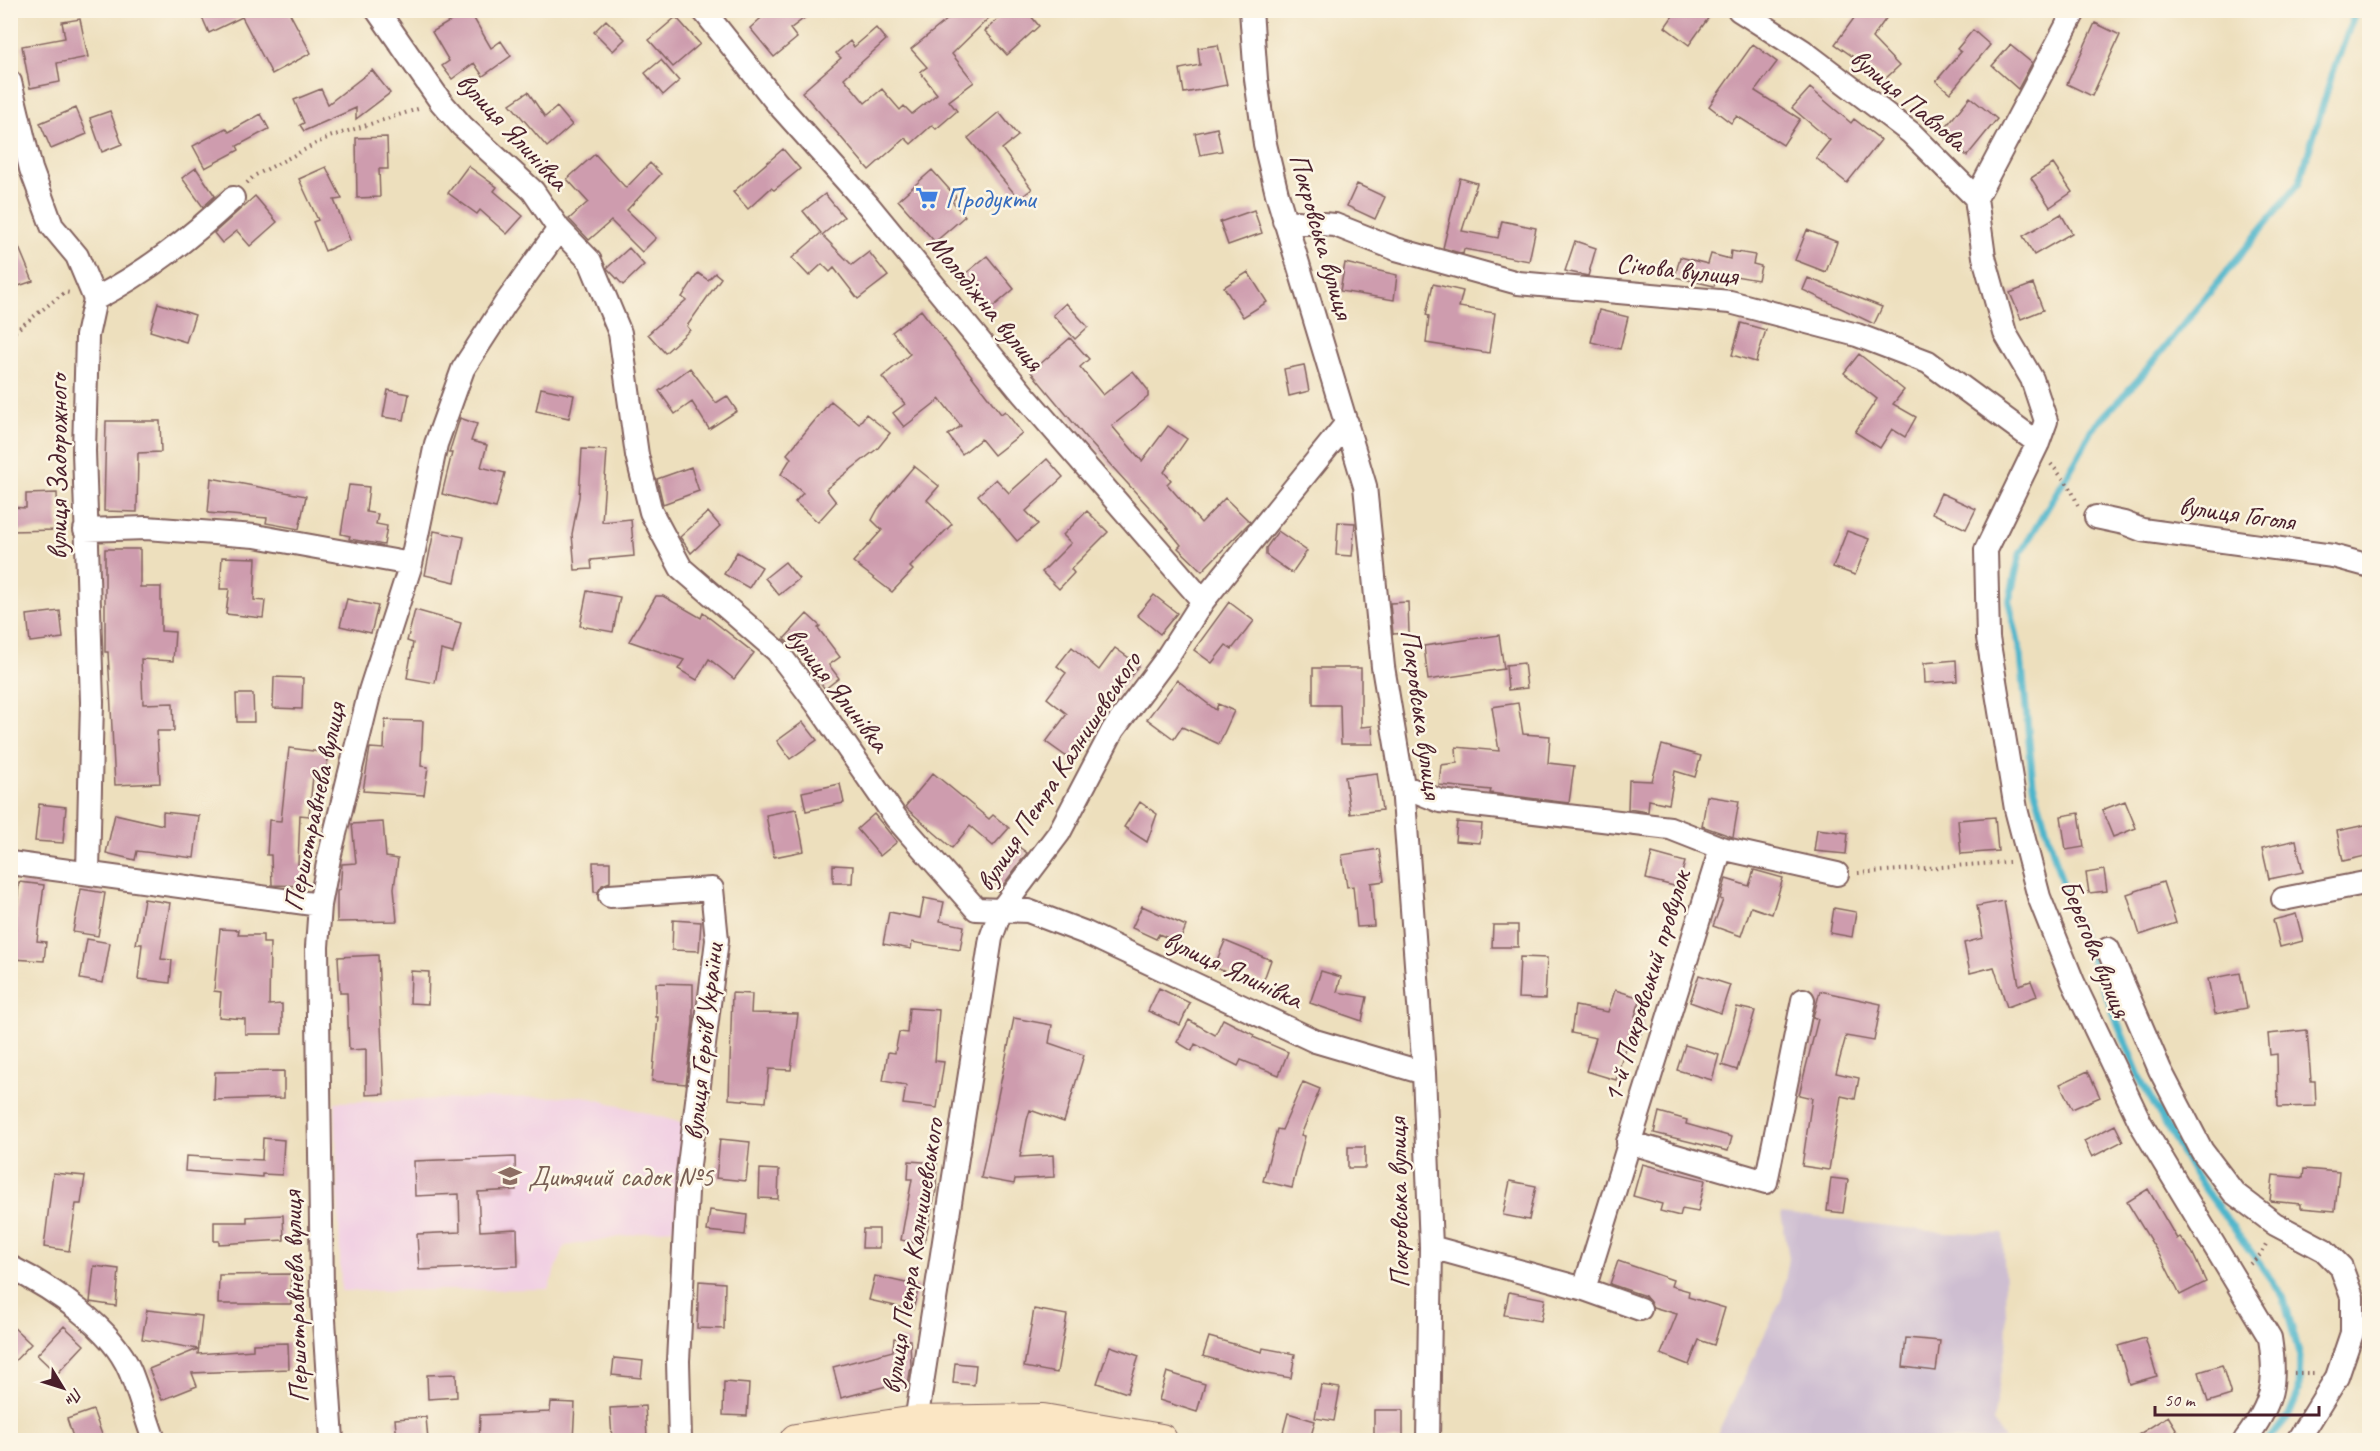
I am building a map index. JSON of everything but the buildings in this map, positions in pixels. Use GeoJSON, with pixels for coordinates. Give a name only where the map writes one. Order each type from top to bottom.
{"type":"FeatureCollection","features":[{"type":"Feature","properties":{"kind":"main road"},"geometry":{"type":"LineString","coordinates":[[796,1440],[916,1422],[1043,1420],[1161,1440]]}},
{"type":"Feature","properties":{"kind":"street","name":"вулиця Ялинівка"},"geometry":{"type":"LineString","coordinates":[[377,10],[441,102],[462,126],[533,191],[559,229],[590,261],[620,333],[637,455],[651,512],[681,568],[777,651],[818,704],[896,818],[976,909],[1028,911],[1086,933],[1315,1041],[1424,1072]]}},
{"type":"Feature","properties":{"kind":"street","name":"Молодіжна вулиця"},"geometry":{"type":"LineString","coordinates":[[703,10],[777,103],[868,205],[1023,394],[1203,602]]}},
{"type":"Feature","properties":{"kind":"street","name":"Покровська вулиця"},"geometry":{"type":"LineString","coordinates":[[1251,10],[1256,79],[1265,144],[1284,221],[1365,486],[1383,667],[1403,786],[1424,1072],[1431,1247],[1428,1440]]}},
{"type":"Feature","properties":{"kind":"street","name":"вулиця Павлова"},"geometry":{"type":"LineString","coordinates":[[1739,10],[1803,51],[1911,133],[1976,198]]}},
{"type":"Feature","properties":{"kind":"street"},"geometry":{"type":"LineString","coordinates":[[1976,198],[2075,10]]}},
{"type":"Feature","properties":{"kind":"street"},"geometry":{"type":"LineString","coordinates":[[10,82],[32,169],[52,226],[77,256],[94,299],[133,279],[193,235],[233,198]]}},
{"type":"Feature","properties":{"kind":"street","name":"Берегова вулиця"},"geometry":{"type":"LineString","coordinates":[[1976,198],[1984,257],[2005,333],[2032,379],[2046,421],[2038,443],[1986,550],[1988,638],[2016,809],[2039,897],[2073,982],[2141,1124],[2270,1338],[2275,1370],[2271,1394],[2257,1425],[2245,1440]]}},
{"type":"Feature","properties":{"kind":"street","name":"Січова вулиця"},"geometry":{"type":"LineString","coordinates":[[1284,221],[1335,225],[1396,249],[1518,283],[1730,302],[1857,335],[1928,362],[2038,443]]}},
{"type":"Feature","properties":{"kind":"street","name":"Першотравнева вулиця"},"geometry":{"type":"LineString","coordinates":[[332,1440],[322,1278],[316,947],[320,905],[370,691],[411,564],[436,444],[463,369],[505,304],[559,229]]}},
{"type":"Feature","properties":{"kind":"street","name":"вулиця Задорожного"},"geometry":{"type":"LineString","coordinates":[[88,872],[92,702],[85,530],[87,336],[94,299]]}},
{"type":"Feature","properties":{"kind":"street","name":"вулиця Петра Калнишевського"},"geometry":{"type":"LineString","coordinates":[[916,1422],[991,938],[1001,910],[1059,833],[1113,730],[1164,662],[1203,602],[1347,423]]}},
{"type":"Feature","properties":{"kind":"street","name":"вулиця Гоголя"},"geometry":{"type":"LineString","coordinates":[[2096,517],[2124,523],[2142,530],[2333,556],[2370,566]]}},
{"type":"Feature","properties":{"kind":"street"},"geometry":{"type":"LineString","coordinates":[[85,530],[146,528],[255,536],[411,564]]}},
{"type":"Feature","properties":{"kind":"street"},"geometry":{"type":"LineString","coordinates":[[1403,786],[1440,801],[1670,828],[1721,848],[1837,874]]}},
{"type":"Feature","properties":{"kind":"street","name":"1-й Покровський провулок"},"geometry":{"type":"LineString","coordinates":[[1584,1289],[1721,848]]}},
{"type":"Feature","properties":{"kind":"street"},"geometry":{"type":"LineString","coordinates":[[10,863],[320,905]]}},
{"type":"Feature","properties":{"kind":"street"},"geometry":{"type":"LineString","coordinates":[[2283,899],[2370,882]]}},
{"type":"Feature","properties":{"kind":"street","name":"вулиця Героїв України"},"geometry":{"type":"LineString","coordinates":[[610,897],[712,890],[717,940],[688,1173],[678,1361],[680,1440]]}},
{"type":"Feature","properties":{"kind":"street","name":"Берегова вулиця"},"geometry":{"type":"LineString","coordinates":[[2108,949],[2160,1070],[2202,1151],[2234,1193],[2275,1224],[2324,1250],[2342,1267],[2361,1327],[2337,1377],[2298,1440]]}},
{"type":"Feature","properties":{"kind":"street","name":"1-й Покровський провулок"},"geometry":{"type":"LineString","coordinates":[[1628,1142],[1766,1182],[1803,1000]]}},
{"type":"Feature","properties":{"kind":"street"},"geometry":{"type":"LineString","coordinates":[[1431,1247],[1584,1289],[1641,1309]]}},
{"type":"Feature","properties":{"kind":"street"},"geometry":{"type":"LineString","coordinates":[[10,1267],[71,1304],[116,1345],[130,1370],[154,1440]]}},
{"type":"Feature","properties":{"kind":"path"},"geometry":{"type":"LineString","coordinates":[[233,198],[254,176],[329,137],[441,102]]}},
{"type":"Feature","properties":{"kind":"path"},"geometry":{"type":"LineString","coordinates":[[10,335],[65,292],[94,299]]}},
{"type":"Feature","properties":{"kind":"path"},"geometry":{"type":"LineString","coordinates":[[2059,476],[2070,487]]}},
{"type":"Feature","properties":{"kind":"path"},"geometry":{"type":"LineString","coordinates":[[1837,874],[2030,861]]}},
{"type":"Feature","properties":{"kind":"path"},"geometry":{"type":"LineString","coordinates":[[2249,1264],[2262,1254]]}},
{"type":"Feature","properties":{"kind":"path"},"geometry":{"type":"LineString","coordinates":[[2293,1373],[2310,1372]]}},
{"type":"Feature","properties":{"kind":"shaded area","name":"Дитячий садок №5"},"geometry":{"type":"Polygon","coordinates":[[[584,1096],[686,1124],[680,1227],[565,1246],[548,1289],[341,1291],[335,1102],[584,1096]]]}},
{"type":"Feature","properties":{"kind":"shaded area"},"geometry":{"type":"Polygon","coordinates":[[[1781,1213],[1946,1233],[2003,1234],[2007,1339],[1993,1422],[2005,1440],[1714,1440],[1782,1298],[1789,1258],[1781,1213]]]}},
{"type":"Feature","properties":{"kind":"waterway"},"geometry":{"type":"LineString","coordinates":[[2268,1440],[2288,1417],[2299,1391],[2300,1357],[2283,1296],[2192,1171],[2142,1083],[2066,896],[2033,783],[2021,656],[2009,602],[2020,554],[2079,455],[2091,430],[2139,379],[2299,183],[2332,75],[2356,10]]}},
{"type":"Feature","properties":{"kind":"place","name":"Продукти"},"geometry":{"type":"Point","coordinates":[927,198]}},
{"type":"Feature","properties":{"kind":"place","name":"Дитячий садок №5"},"geometry":{"type":"Point","coordinates":[510,1176]}}]}
